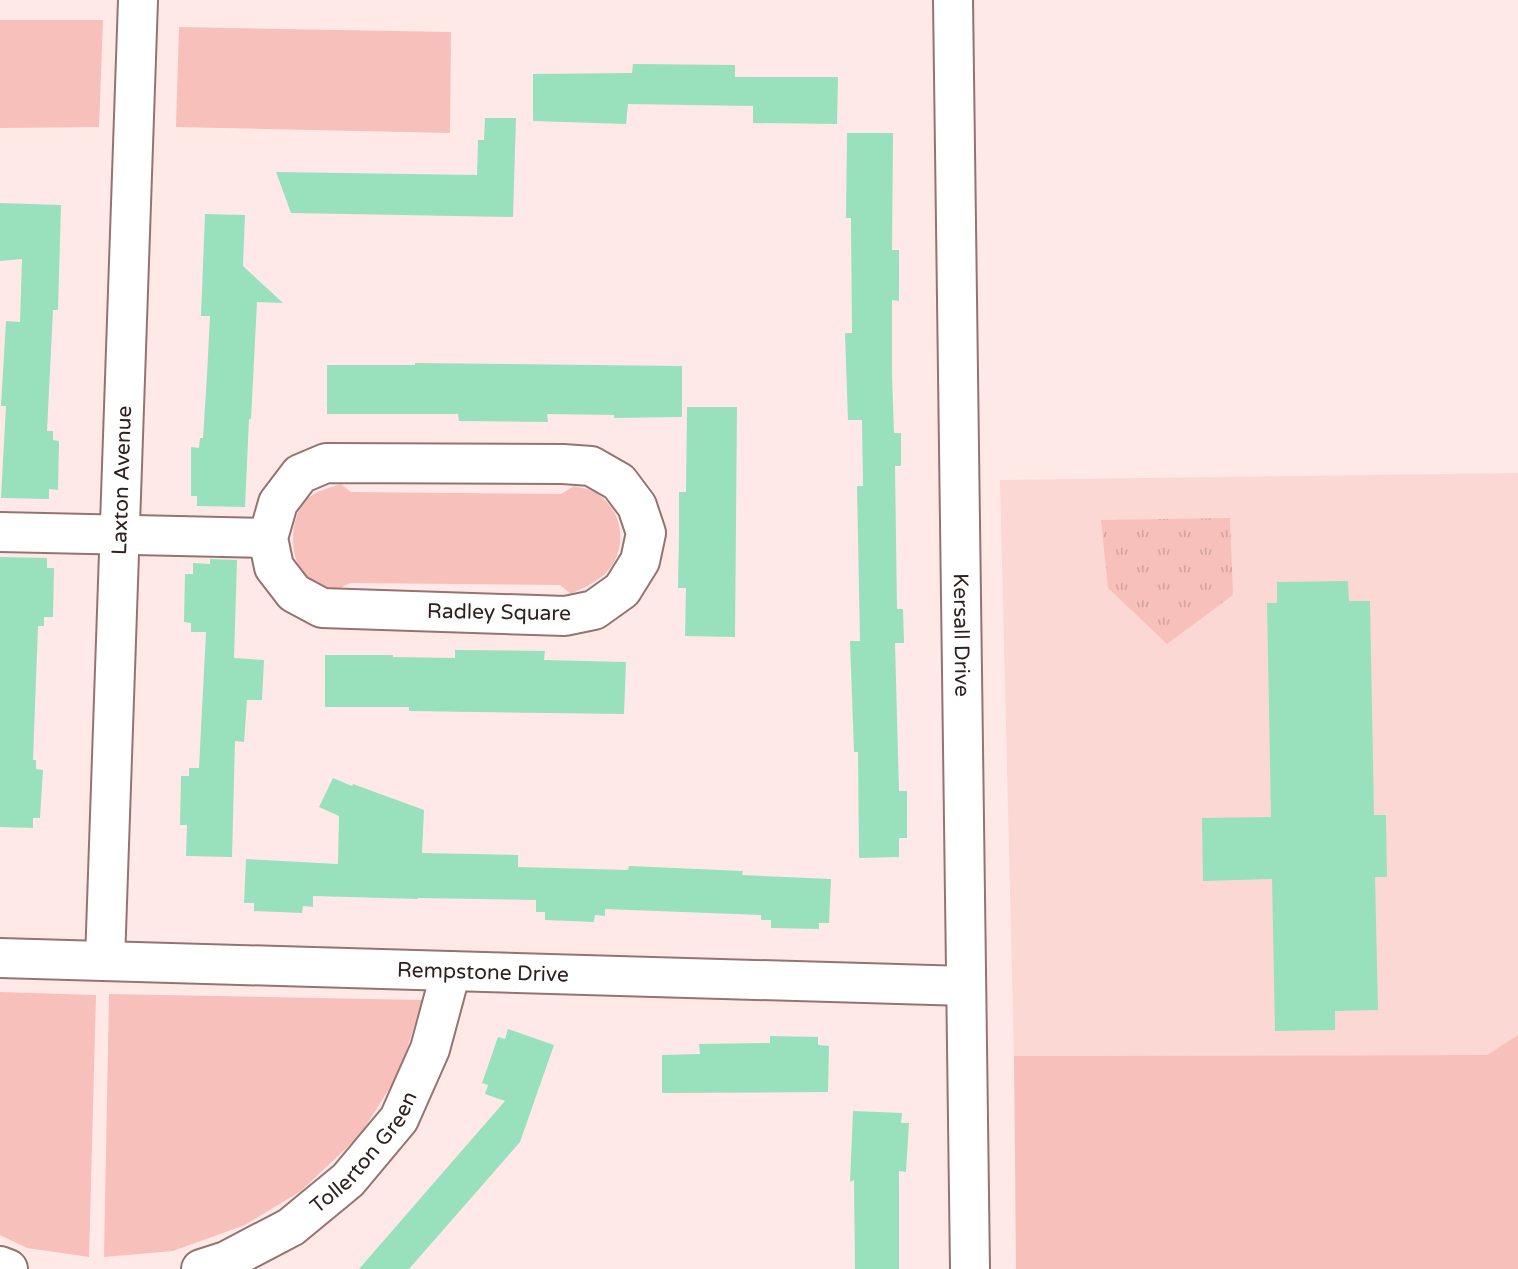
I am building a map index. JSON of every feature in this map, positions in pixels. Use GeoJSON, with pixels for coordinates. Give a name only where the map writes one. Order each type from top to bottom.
{"type":"FeatureCollection","features":[{"type":"Feature","properties":{"kind":"street","name":"Laxton Avenue"},"geometry":{"type":"LineString","coordinates":[[105,961],[138,0]]}},
{"type":"Feature","properties":{"kind":"street","name":"Kersall Drive"},"geometry":{"type":"LineString","coordinates":[[953,0],[970,1269]]}},
{"type":"Feature","properties":{"kind":"street","name":"Radley Square"},"geometry":{"type":"LineString","coordinates":[[326,463],[591,466],[619,482],[637,506],[646,533],[640,562],[622,590],[594,610],[565,616],[322,608],[294,593],[274,567],[268,538],[278,503],[300,474],[326,463]]}},
{"type":"Feature","properties":{"kind":"street"},"geometry":{"type":"LineString","coordinates":[[0,532],[268,538]]}},
{"type":"Feature","properties":{"kind":"street","name":"Rempstone Drive"},"geometry":{"type":"LineString","coordinates":[[0,958],[966,986]]}},
{"type":"Feature","properties":{"kind":"street","name":"Tollerton Green"},"geometry":{"type":"LineString","coordinates":[[201,1269],[226,1261],[291,1227],[348,1180],[398,1119],[430,1049],[451,971]]}},
{"type":"Feature","properties":{"kind":"street"},"geometry":{"type":"LineString","coordinates":[[0,1266],[8,1269]]}},
{"type":"Feature","properties":{"kind":"shaded area"},"geometry":{"type":"Polygon","coordinates":[[[1518,473],[1518,1035],[1488,1055],[1014,1056],[1000,480],[1518,473]]]}},
{"type":"Feature","properties":{"kind":"green space"},"geometry":{"type":"Polygon","coordinates":[[[0,20],[103,20],[99,127],[0,128],[0,20]]]}},
{"type":"Feature","properties":{"kind":"green space"},"geometry":{"type":"Polygon","coordinates":[[[179,27],[451,32],[450,133],[176,127],[179,27]]]}},
{"type":"Feature","properties":{"kind":"green space"},"geometry":{"type":"Polygon","coordinates":[[[341,484],[351,492],[561,494],[574,486],[587,489],[601,497],[616,517],[620,528],[618,552],[605,574],[571,594],[560,585],[350,583],[337,590],[317,584],[307,577],[296,560],[293,539],[296,517],[306,500],[318,492],[341,484]]]}},
{"type":"Feature","properties":{"kind":"green space"},"geometry":{"type":"Polygon","coordinates":[[[1230,518],[1233,595],[1167,644],[1108,588],[1101,520],[1230,518]]]}},
{"type":"Feature","properties":{"kind":"green space"},"geometry":{"type":"Polygon","coordinates":[[[0,992],[96,995],[89,1257],[27,1248],[0,1235],[0,992]]]}},
{"type":"Feature","properties":{"kind":"green space"},"geometry":{"type":"Polygon","coordinates":[[[109,994],[422,1000],[400,1072],[360,1135],[301,1191],[245,1225],[173,1251],[104,1257],[109,994]]]}},
{"type":"Feature","properties":{"kind":"green space"},"geometry":{"type":"Polygon","coordinates":[[[1518,1035],[1518,1269],[1016,1269],[1014,1056],[1487,1055],[1518,1035]]]}},
{"type":"Feature","properties":{"kind":"building"},"geometry":{"type":"Polygon","coordinates":[[[633,64],[735,65],[735,77],[838,77],[837,124],[753,123],[753,106],[628,104],[626,124],[533,121],[533,74],[632,73],[633,64]]]}},
{"type":"Feature","properties":{"kind":"building"},"geometry":{"type":"Polygon","coordinates":[[[485,118],[516,118],[513,217],[291,213],[276,172],[477,175],[478,140],[484,140],[485,118]]]}},
{"type":"Feature","properties":{"kind":"building"},"geometry":{"type":"Polygon","coordinates":[[[847,133],[893,133],[892,250],[899,250],[899,301],[892,300],[892,375],[894,433],[901,433],[901,466],[895,466],[897,609],[903,609],[904,643],[895,643],[899,791],[907,791],[907,838],[899,838],[899,857],[859,858],[858,752],[854,752],[850,641],[860,641],[857,486],[863,486],[862,420],[848,420],[845,333],[852,333],[851,218],[846,218],[847,133]]]}},
{"type":"Feature","properties":{"kind":"building"},"geometry":{"type":"Polygon","coordinates":[[[0,203],[61,205],[58,310],[53,310],[47,431],[53,431],[53,440],[59,441],[58,490],[49,489],[49,499],[1,498],[6,406],[1,406],[6,321],[20,322],[22,259],[0,261],[0,203]]]}},
{"type":"Feature","properties":{"kind":"building"},"geometry":{"type":"Polygon","coordinates":[[[205,214],[245,215],[243,266],[283,303],[257,302],[245,507],[197,506],[197,496],[191,496],[191,447],[199,448],[200,438],[203,438],[210,316],[201,316],[205,214]]]}},
{"type":"Feature","properties":{"kind":"building"},"geometry":{"type":"Polygon","coordinates":[[[415,363],[682,366],[682,417],[614,418],[614,415],[547,414],[548,422],[459,421],[458,414],[327,414],[327,365],[415,363]]]}},
{"type":"Feature","properties":{"kind":"building"},"geometry":{"type":"Polygon","coordinates":[[[687,407],[737,407],[735,637],[685,636],[686,588],[678,588],[679,492],[686,492],[687,407]]]}},
{"type":"Feature","properties":{"kind":"building"},"geometry":{"type":"Polygon","coordinates":[[[0,557],[47,558],[47,568],[54,568],[53,617],[44,617],[44,626],[38,626],[33,760],[36,760],[36,769],[43,770],[40,818],[33,818],[33,828],[0,827],[0,557]]]}},
{"type":"Feature","properties":{"kind":"building"},"geometry":{"type":"Polygon","coordinates":[[[210,559],[237,560],[234,658],[264,660],[262,700],[247,700],[244,742],[235,741],[232,857],[186,856],[187,825],[180,825],[181,776],[189,776],[189,768],[199,768],[206,632],[191,632],[191,623],[184,622],[185,574],[193,574],[193,563],[210,564],[210,559]]]}},
{"type":"Feature","properties":{"kind":"building"},"geometry":{"type":"Polygon","coordinates":[[[1348,581],[1349,601],[1370,601],[1374,815],[1386,815],[1387,877],[1375,877],[1378,1010],[1335,1011],[1335,1030],[1275,1031],[1272,879],[1203,881],[1202,818],[1271,817],[1267,603],[1277,603],[1277,582],[1348,581]]]}},
{"type":"Feature","properties":{"kind":"building"},"geometry":{"type":"Polygon","coordinates":[[[455,650],[545,651],[544,660],[626,662],[624,714],[325,707],[325,655],[455,658],[455,650]]]}},
{"type":"Feature","properties":{"kind":"building"},"geometry":{"type":"Polygon","coordinates":[[[333,778],[424,810],[422,853],[518,855],[518,867],[628,870],[629,866],[743,871],[742,875],[831,879],[829,923],[819,923],[819,929],[771,928],[771,920],[761,920],[761,915],[605,909],[605,916],[595,915],[594,922],[545,920],[545,912],[536,912],[536,900],[313,896],[313,907],[303,906],[302,913],[254,911],[254,903],[244,903],[246,859],[338,864],[339,816],[319,807],[333,778]]]}},
{"type":"Feature","properties":{"kind":"building"},"geometry":{"type":"Polygon","coordinates":[[[508,1029],[554,1045],[520,1142],[409,1269],[359,1269],[505,1101],[485,1094],[488,1085],[482,1083],[498,1037],[505,1039],[508,1029]]]}},
{"type":"Feature","properties":{"kind":"building"},"geometry":{"type":"Polygon","coordinates":[[[770,1036],[818,1037],[818,1045],[829,1046],[828,1092],[662,1093],[662,1055],[700,1054],[699,1044],[770,1043],[770,1036]]]}},
{"type":"Feature","properties":{"kind":"building"},"geometry":{"type":"Polygon","coordinates":[[[853,1111],[902,1113],[901,1123],[909,1123],[906,1172],[899,1171],[899,1269],[855,1269],[854,1180],[850,1182],[853,1111]]]}}]}
